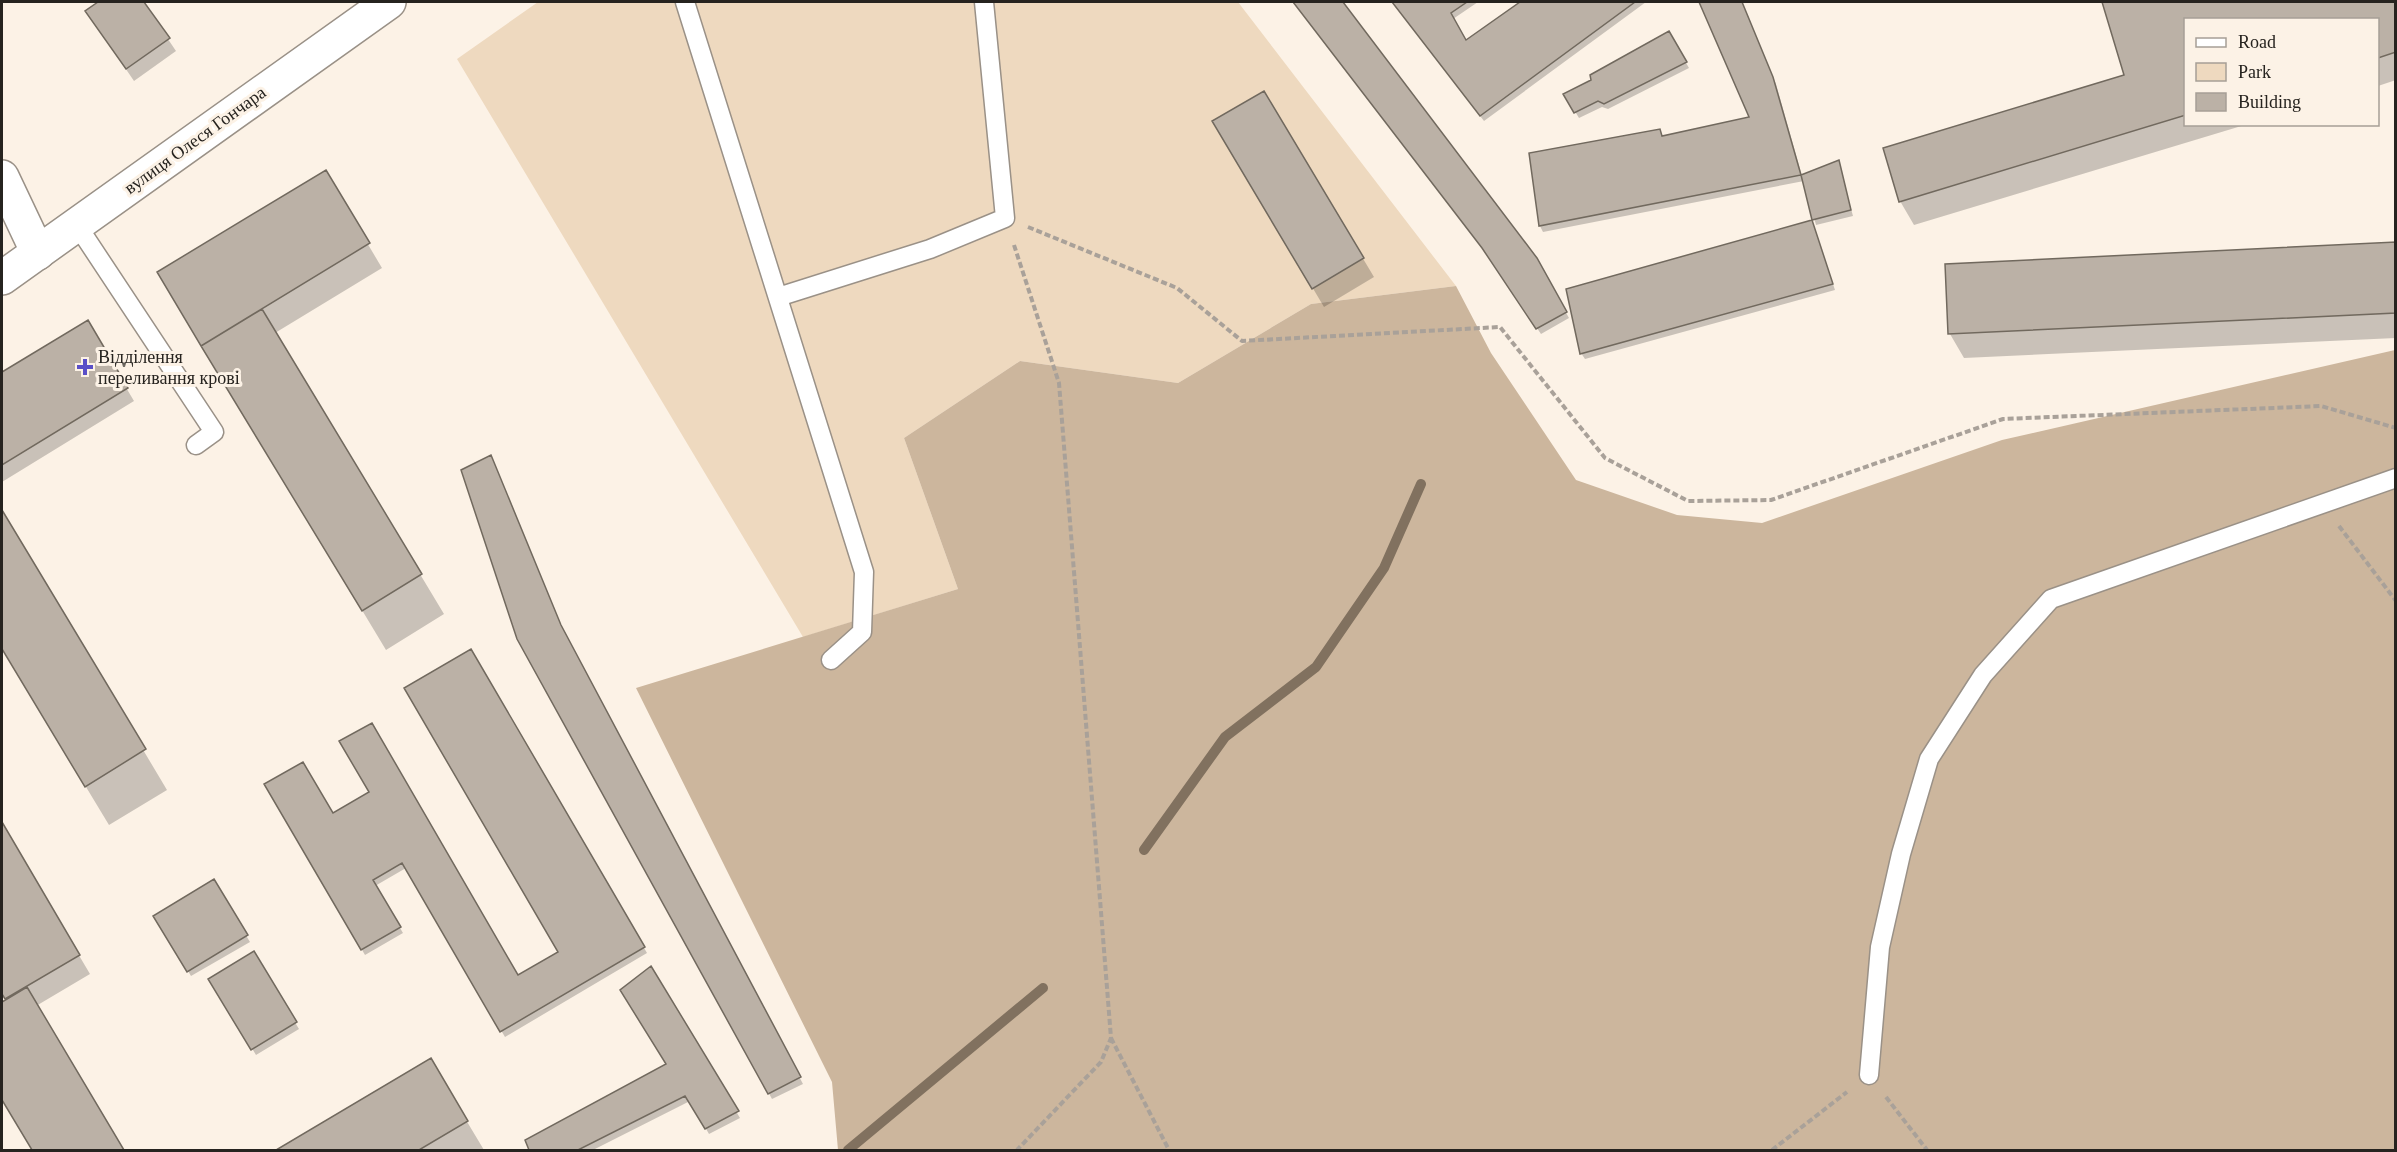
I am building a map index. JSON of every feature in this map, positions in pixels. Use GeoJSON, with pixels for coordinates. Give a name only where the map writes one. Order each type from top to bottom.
{"type":"FeatureCollection","features":[{"type":"Feature","properties":{"kind":"main road","name":"вулиця Олеся Гончара"},"geometry":{"type":"LineString","coordinates":[[2,278],[389,2]]}},
{"type":"Feature","properties":{"kind":"main road"},"geometry":{"type":"LineString","coordinates":[[2,177],[38,253]]}},
{"type":"Feature","properties":{"kind":"lane"},"geometry":{"type":"LineString","coordinates":[[685,2],[864,572],[862,632],[831,660]]}},
{"type":"Feature","properties":{"kind":"lane"},"geometry":{"type":"LineString","coordinates":[[778,297],[930,249],[1005,218],[984,2]]}},
{"type":"Feature","properties":{"kind":"lane"},"geometry":{"type":"LineString","coordinates":[[77,225],[214,432],[196,445]]}},
{"type":"Feature","properties":{"kind":"lane"},"geometry":{"type":"LineString","coordinates":[[1869,1075],[1880,947],[1901,854],[1929,759],[1983,675],[2051,599],[2396,478]]}},
{"type":"Feature","properties":{"kind":"path"},"geometry":{"type":"LineString","coordinates":[[1005,218],[1177,288],[1242,341],[1500,327],[1605,458],[1688,501],[1771,500],[2003,420],[2321,406],[2396,428]]}},
{"type":"Feature","properties":{"kind":"path"},"geometry":{"type":"LineString","coordinates":[[1005,218],[1059,383],[1111,1038],[1169,1150]]}},
{"type":"Feature","properties":{"kind":"path"},"geometry":{"type":"LineString","coordinates":[[2322,504],[2396,601]]}},
{"type":"Feature","properties":{"kind":"path"},"geometry":{"type":"LineString","coordinates":[[1017,1150],[1101,1062],[1111,1038]]}},
{"type":"Feature","properties":{"kind":"path"},"geometry":{"type":"LineString","coordinates":[[1772,1150],[1869,1075],[1927,1150]]}},
{"type":"Feature","properties":{"kind":"green space"},"geometry":{"type":"Polygon","coordinates":[[[538,2],[1238,2],[1456,286],[1311,304],[1178,383],[1020,361],[904,438],[958,589],[803,637],[457,59],[538,2]]]}},
{"type":"Feature","properties":{"kind":"shaded area"},"geometry":{"type":"Polygon","coordinates":[[[1456,286],[1491,353],[1576,480],[1677,515],[1762,523],[2002,440],[2395,350],[2395,1150],[838,1150],[832,1082],[636,688],[958,589],[904,438],[1020,361],[1178,383],[1311,304],[1456,286]]]}},
{"type":"Feature","properties":{"kind":"building"},"geometry":{"type":"Polygon","coordinates":[[[98,2],[144,2],[170,38],[126,69],[85,11],[98,2]]]}},
{"type":"Feature","properties":{"kind":"building"},"geometry":{"type":"Polygon","coordinates":[[[1293,2],[1343,2],[1537,258],[1567,312],[1536,329],[1482,248],[1293,2]]]}},
{"type":"Feature","properties":{"kind":"building"},"geometry":{"type":"Polygon","coordinates":[[[1392,2],[1467,2],[1451,13],[1466,40],[1520,2],[1635,2],[1480,116],[1392,2]]]}},
{"type":"Feature","properties":{"kind":"building"},"geometry":{"type":"Polygon","coordinates":[[[1699,2],[1742,2],[1773,77],[1801,175],[1539,226],[1529,153],[1660,129],[1662,136],[1749,117],[1699,2]]]}},
{"type":"Feature","properties":{"kind":"building"},"geometry":{"type":"Polygon","coordinates":[[[2102,2],[2396,2],[2396,52],[2379,58],[2379,18],[2184,18],[2184,116],[1899,202],[1883,148],[2124,75],[2102,2]]]}},
{"type":"Feature","properties":{"kind":"building"},"geometry":{"type":"Polygon","coordinates":[[[1669,31],[1687,62],[1604,104],[1598,101],[1574,113],[1563,94],[1591,80],[1590,75],[1669,31]]]}},
{"type":"Feature","properties":{"kind":"building"},"geometry":{"type":"Polygon","coordinates":[[[1264,91],[1364,258],[1312,289],[1212,121],[1264,91]]]}},
{"type":"Feature","properties":{"kind":"building"},"geometry":{"type":"Polygon","coordinates":[[[1839,160],[1851,210],[1812,220],[1801,175],[1839,160]]]}},
{"type":"Feature","properties":{"kind":"building"},"geometry":{"type":"Polygon","coordinates":[[[326,170],[370,243],[201,346],[157,272],[326,170]]]}},
{"type":"Feature","properties":{"kind":"building"},"geometry":{"type":"Polygon","coordinates":[[[1812,220],[1833,284],[1580,354],[1566,289],[1812,220]]]}},
{"type":"Feature","properties":{"kind":"building"},"geometry":{"type":"Polygon","coordinates":[[[2396,242],[2396,313],[1948,334],[1945,264],[2396,242]]]}},
{"type":"Feature","properties":{"kind":"building"},"geometry":{"type":"Polygon","coordinates":[[[262,309],[422,574],[362,611],[201,346],[262,309]]]}},
{"type":"Feature","properties":{"kind":"building"},"geometry":{"type":"Polygon","coordinates":[[[88,320],[128,388],[2,465],[2,372],[88,320]]]}},
{"type":"Feature","properties":{"kind":"building"},"geometry":{"type":"Polygon","coordinates":[[[491,455],[561,625],[801,1077],[768,1094],[517,639],[461,470],[491,455]]]}},
{"type":"Feature","properties":{"kind":"building"},"geometry":{"type":"Polygon","coordinates":[[[2,510],[146,749],[85,787],[2,649],[2,510]]]}},
{"type":"Feature","properties":{"kind":"building"},"geometry":{"type":"Polygon","coordinates":[[[471,649],[645,947],[500,1032],[402,863],[373,880],[401,927],[361,950],[264,784],[303,762],[333,813],[369,792],[339,741],[372,723],[518,975],[558,952],[404,688],[471,649]]]}},
{"type":"Feature","properties":{"kind":"building"},"geometry":{"type":"Polygon","coordinates":[[[2,822],[80,955],[5,999],[2,994],[2,822]]]}},
{"type":"Feature","properties":{"kind":"building"},"geometry":{"type":"Polygon","coordinates":[[[214,879],[248,935],[187,972],[153,916],[214,879]]]}},
{"type":"Feature","properties":{"kind":"building"},"geometry":{"type":"Polygon","coordinates":[[[254,951],[297,1022],[251,1050],[208,979],[254,951]]]}},
{"type":"Feature","properties":{"kind":"building"},"geometry":{"type":"Polygon","coordinates":[[[651,966],[739,1111],[705,1129],[685,1096],[578,1150],[529,1150],[525,1140],[666,1064],[620,990],[651,966]]]}},
{"type":"Feature","properties":{"kind":"building"},"geometry":{"type":"Polygon","coordinates":[[[27,987],[124,1150],[32,1150],[2,1100],[2,1002],[27,987]]]}},
{"type":"Feature","properties":{"kind":"building"},"geometry":{"type":"Polygon","coordinates":[[[431,1058],[468,1121],[419,1150],[276,1150],[431,1058]]]}},
{"type":"Feature","properties":{"kind":"waterway"},"geometry":{"type":"LineString","coordinates":[[1144,850],[1225,737],[1316,667],[1384,568],[1421,484]]}},
{"type":"Feature","properties":{"kind":"waterway"},"geometry":{"type":"LineString","coordinates":[[848,1150],[1043,988]]}},
{"type":"Feature","properties":{"kind":"place","name":"Відділення переливання крові"},"geometry":{"type":"Point","coordinates":[85,367]}}]}
